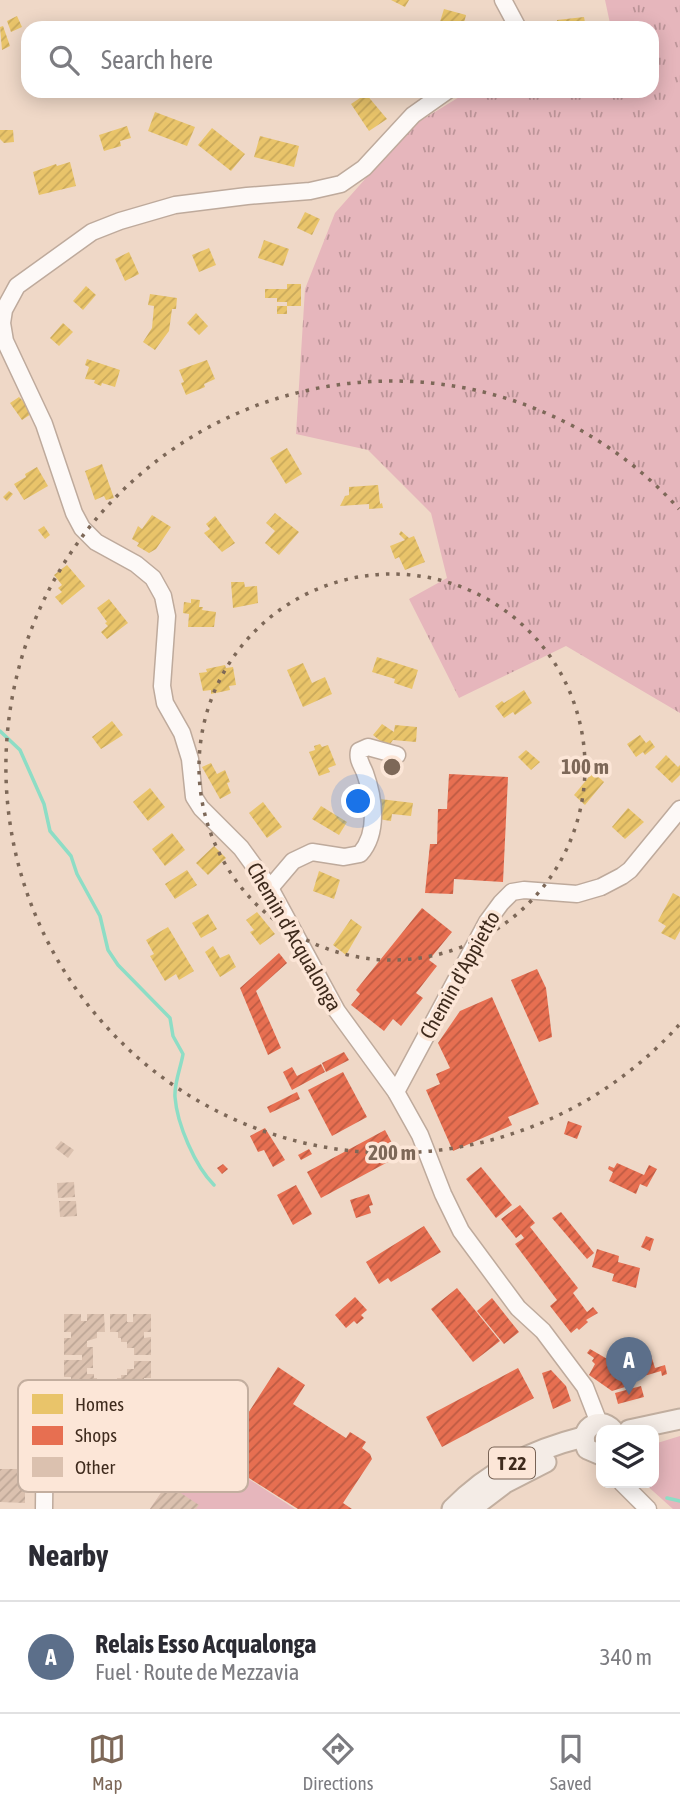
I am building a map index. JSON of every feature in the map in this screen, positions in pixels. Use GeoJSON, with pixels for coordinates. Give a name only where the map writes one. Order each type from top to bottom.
{"type":"FeatureCollection","features":[{"type":"Feature","properties":{"kind":"main road"},"geometry":{"type":"LineString","coordinates":[[652,1425],[680,1419]]}},
{"type":"Feature","properties":{"kind":"main road"},"geometry":{"type":"LineString","coordinates":[[590,1447],[590,1426],[596,1426]]}},
{"type":"Feature","properties":{"kind":"main road","name":"T 22"},"geometry":{"type":"LineString","coordinates":[[452,1509],[497,1470],[562,1442],[590,1447]]}},
{"type":"Feature","properties":{"kind":"main road","name":"T 22"},"geometry":{"type":"LineString","coordinates":[[471,1509],[505,1483],[540,1464],[590,1447]]}},
{"type":"Feature","properties":{"kind":"street"},"geometry":{"type":"LineString","coordinates":[[502,0],[514,21]]}},
{"type":"Feature","properties":{"kind":"street","name":"Chemin d'Acqualonga"},"geometry":{"type":"LineString","coordinates":[[437,98],[413,115],[364,168],[341,184],[310,191],[175,205],[92,232],[17,286],[4,310],[2,323],[5,341],[44,424],[74,513],[82,528],[96,542],[136,564],[153,578],[163,596],[167,616],[162,686],[165,704],[182,733],[190,758],[194,797],[213,821],[241,848],[270,888],[337,1011],[396,1091],[420,1135],[461,1231],[517,1308],[543,1331],[585,1387],[605,1425]]}},
{"type":"Feature","properties":{"kind":"street"},"geometry":{"type":"LineString","coordinates":[[0,362],[17,370]]}},
{"type":"Feature","properties":{"kind":"street"},"geometry":{"type":"LineString","coordinates":[[270,888],[293,861],[312,852],[344,858],[360,854],[373,834],[370,789],[358,757],[359,751],[368,747],[397,755]]}},
{"type":"Feature","properties":{"kind":"street","name":"Chemin d'Appietto"},"geometry":{"type":"LineString","coordinates":[[396,1091],[487,922],[512,892],[524,890],[577,894],[601,887],[630,870],[680,809]]}},
{"type":"Feature","properties":{"kind":"street"},"geometry":{"type":"LineString","coordinates":[[627,1488],[648,1509]]}},
{"type":"Feature","properties":{"kind":"green space"},"geometry":{"type":"Polygon","coordinates":[[[605,0],[680,0],[680,713],[566,646],[459,698],[409,599],[447,578],[431,513],[368,450],[296,434],[305,289],[335,213],[412,126],[458,98],[659,98],[659,21],[610,21],[605,0]]]}},
{"type":"Feature","properties":{"kind":"green space"},"geometry":{"type":"Polygon","coordinates":[[[680,1436],[680,1509],[673,1509],[650,1488],[659,1488],[659,1442],[680,1436]]]}},
{"type":"Feature","properties":{"kind":"green space"},"geometry":{"type":"Polygon","coordinates":[[[248,1478],[295,1509],[150,1509],[162,1492],[248,1492],[248,1478]]]}},
{"type":"Feature","properties":{"kind":"building: Homes"},"geometry":{"type":"Polygon","coordinates":[[[391,0],[409,0],[405,7],[391,0]]]}},
{"type":"Feature","properties":{"kind":"building: Homes"},"geometry":{"type":"Polygon","coordinates":[[[444,9],[466,15],[464,21],[440,21],[444,9]]]}},
{"type":"Feature","properties":{"kind":"building: Homes"},"geometry":{"type":"Polygon","coordinates":[[[17,16],[21,27],[11,32],[7,21],[17,16]]]}},
{"type":"Feature","properties":{"kind":"building: Homes"},"geometry":{"type":"Polygon","coordinates":[[[584,17],[585,21],[557,21],[584,17]]]}},
{"type":"Feature","properties":{"kind":"building: Homes"},"geometry":{"type":"Polygon","coordinates":[[[3,26],[10,46],[2,50],[0,27],[3,26]]]}},
{"type":"Feature","properties":{"kind":"building: Homes"},"geometry":{"type":"Polygon","coordinates":[[[360,98],[369,98],[387,119],[369,131],[351,104],[360,98]]]}},
{"type":"Feature","properties":{"kind":"building: Homes"},"geometry":{"type":"Polygon","coordinates":[[[155,112],[195,127],[187,146],[148,131],[155,112]]]}},
{"type":"Feature","properties":{"kind":"building: Homes"},"geometry":{"type":"Polygon","coordinates":[[[127,126],[131,138],[120,141],[121,146],[104,151],[99,135],[127,126]]]}},
{"type":"Feature","properties":{"kind":"building: Homes"},"geometry":{"type":"Polygon","coordinates":[[[212,128],[245,154],[231,171],[198,145],[212,128]]]}},
{"type":"Feature","properties":{"kind":"building: Homes"},"geometry":{"type":"Polygon","coordinates":[[[0,130],[13,130],[14,142],[4,143],[0,139],[0,130]]]}},
{"type":"Feature","properties":{"kind":"building: Homes"},"geometry":{"type":"Polygon","coordinates":[[[260,136],[299,146],[294,167],[254,157],[260,136]]]}},
{"type":"Feature","properties":{"kind":"building: Homes"},"geometry":{"type":"Polygon","coordinates":[[[70,162],[76,186],[39,195],[33,172],[70,162]]]}},
{"type":"Feature","properties":{"kind":"building: Homes"},"geometry":{"type":"Polygon","coordinates":[[[305,212],[320,219],[312,235],[297,228],[305,212]]]}},
{"type":"Feature","properties":{"kind":"building: Homes"},"geometry":{"type":"Polygon","coordinates":[[[264,240],[289,249],[283,266],[258,258],[264,240]]]}},
{"type":"Feature","properties":{"kind":"building: Homes"},"geometry":{"type":"Polygon","coordinates":[[[209,248],[216,265],[199,272],[192,255],[209,248]]]}},
{"type":"Feature","properties":{"kind":"building: Homes"},"geometry":{"type":"Polygon","coordinates":[[[129,252],[139,274],[125,281],[115,259],[129,252]]]}},
{"type":"Feature","properties":{"kind":"building: Homes"},"geometry":{"type":"Polygon","coordinates":[[[287,284],[301,284],[301,306],[287,306],[287,302],[277,302],[277,298],[265,298],[265,289],[287,289],[287,284]]]}},
{"type":"Feature","properties":{"kind":"building: Homes"},"geometry":{"type":"Polygon","coordinates":[[[86,286],[96,295],[83,310],[73,301],[86,286]]]}},
{"type":"Feature","properties":{"kind":"building: Homes"},"geometry":{"type":"Polygon","coordinates":[[[150,294],[177,298],[176,309],[172,309],[169,331],[155,350],[143,342],[152,328],[154,306],[148,305],[150,294]]]}},
{"type":"Feature","properties":{"kind":"building: Homes"},"geometry":{"type":"Polygon","coordinates":[[[277,306],[287,306],[287,314],[277,314],[277,306]]]}},
{"type":"Feature","properties":{"kind":"building: Homes"},"geometry":{"type":"Polygon","coordinates":[[[196,313],[208,326],[199,335],[187,323],[196,313]]]}},
{"type":"Feature","properties":{"kind":"building: Homes"},"geometry":{"type":"Polygon","coordinates":[[[63,323],[73,332],[59,346],[50,338],[63,323]]]}},
{"type":"Feature","properties":{"kind":"building: Homes"},"geometry":{"type":"Polygon","coordinates":[[[87,359],[120,370],[115,387],[102,383],[101,386],[94,383],[95,380],[85,379],[89,367],[85,365],[87,359]]]}},
{"type":"Feature","properties":{"kind":"building: Homes"},"geometry":{"type":"Polygon","coordinates":[[[207,360],[215,379],[204,384],[205,387],[186,395],[179,370],[207,360]]]}},
{"type":"Feature","properties":{"kind":"building: Homes"},"geometry":{"type":"Polygon","coordinates":[[[19,397],[31,414],[22,420],[10,403],[19,397]]]}},
{"type":"Feature","properties":{"kind":"building: Homes"},"geometry":{"type":"Polygon","coordinates":[[[287,448],[302,474],[286,484],[270,458],[287,448]]]}},
{"type":"Feature","properties":{"kind":"building: Homes"},"geometry":{"type":"Polygon","coordinates":[[[102,464],[114,498],[106,500],[104,496],[95,500],[85,471],[102,464]]]}},
{"type":"Feature","properties":{"kind":"building: Homes"},"geometry":{"type":"Polygon","coordinates":[[[37,467],[48,486],[24,500],[14,484],[37,467]]]}},
{"type":"Feature","properties":{"kind":"building: Homes"},"geometry":{"type":"Polygon","coordinates":[[[378,485],[383,508],[369,509],[369,504],[340,506],[345,496],[349,495],[349,487],[378,485]]]}},
{"type":"Feature","properties":{"kind":"building: Homes"},"geometry":{"type":"Polygon","coordinates":[[[9,491],[13,494],[7,501],[3,497],[9,491]]]}},
{"type":"Feature","properties":{"kind":"building: Homes"},"geometry":{"type":"Polygon","coordinates":[[[275,513],[299,532],[279,555],[265,543],[275,531],[266,523],[275,513]]]}},
{"type":"Feature","properties":{"kind":"building: Homes"},"geometry":{"type":"Polygon","coordinates":[[[152,515],[171,527],[156,549],[149,553],[137,546],[139,543],[132,539],[138,526],[142,529],[152,515]]]}},
{"type":"Feature","properties":{"kind":"building: Homes"},"geometry":{"type":"Polygon","coordinates":[[[215,516],[235,543],[222,552],[204,533],[210,529],[206,524],[215,516]]]}},
{"type":"Feature","properties":{"kind":"building: Homes"},"geometry":{"type":"Polygon","coordinates":[[[44,526],[50,535],[45,539],[38,530],[44,526]]]}},
{"type":"Feature","properties":{"kind":"building: Homes"},"geometry":{"type":"Polygon","coordinates":[[[401,531],[409,538],[414,536],[425,562],[405,570],[399,557],[395,559],[390,546],[405,540],[399,534],[401,531]]]}},
{"type":"Feature","properties":{"kind":"building: Homes"},"geometry":{"type":"Polygon","coordinates":[[[67,565],[85,586],[62,605],[55,597],[62,592],[58,588],[62,585],[54,575],[67,565]]]}},
{"type":"Feature","properties":{"kind":"building: Homes"},"geometry":{"type":"Polygon","coordinates":[[[231,582],[244,582],[245,587],[257,586],[258,603],[233,608],[231,582]]]}},
{"type":"Feature","properties":{"kind":"building: Homes"},"geometry":{"type":"Polygon","coordinates":[[[109,599],[128,623],[107,639],[101,632],[108,626],[105,623],[107,622],[97,608],[109,599]]]}},
{"type":"Feature","properties":{"kind":"building: Homes"},"geometry":{"type":"Polygon","coordinates":[[[191,599],[200,600],[199,607],[203,607],[202,610],[216,612],[214,627],[188,627],[189,614],[183,613],[184,602],[191,603],[191,599]]]}},
{"type":"Feature","properties":{"kind":"building: Homes"},"geometry":{"type":"Polygon","coordinates":[[[377,657],[418,670],[412,689],[394,683],[395,679],[372,672],[377,657]]]}},
{"type":"Feature","properties":{"kind":"building: Homes"},"geometry":{"type":"Polygon","coordinates":[[[303,663],[312,683],[325,677],[332,694],[303,707],[287,670],[303,663]]]}},
{"type":"Feature","properties":{"kind":"building: Homes"},"geometry":{"type":"Polygon","coordinates":[[[225,665],[226,668],[233,667],[236,685],[229,686],[230,690],[211,694],[211,690],[203,691],[199,673],[225,665]]]}},
{"type":"Feature","properties":{"kind":"building: Homes"},"geometry":{"type":"Polygon","coordinates":[[[524,690],[532,703],[515,715],[513,712],[504,718],[495,706],[524,690]]]}},
{"type":"Feature","properties":{"kind":"building: Homes"},"geometry":{"type":"Polygon","coordinates":[[[112,721],[123,735],[101,749],[92,737],[112,721]]]}},
{"type":"Feature","properties":{"kind":"building: Homes"},"geometry":{"type":"Polygon","coordinates":[[[382,724],[394,732],[395,725],[417,727],[416,742],[393,740],[388,747],[373,735],[382,724]]]}},
{"type":"Feature","properties":{"kind":"building: Homes"},"geometry":{"type":"Polygon","coordinates":[[[640,735],[646,743],[650,740],[655,747],[645,755],[643,752],[636,757],[627,744],[640,735]]]}},
{"type":"Feature","properties":{"kind":"building: Homes"},"geometry":{"type":"Polygon","coordinates":[[[320,744],[322,747],[328,745],[336,765],[328,768],[330,772],[319,776],[309,752],[320,744]]]}},
{"type":"Feature","properties":{"kind":"building: Homes"},"geometry":{"type":"Polygon","coordinates":[[[526,750],[540,762],[531,770],[518,757],[526,750]]]}},
{"type":"Feature","properties":{"kind":"building: Homes"},"geometry":{"type":"Polygon","coordinates":[[[666,755],[678,767],[680,765],[680,775],[672,783],[655,767],[666,755]]]}},
{"type":"Feature","properties":{"kind":"building: Homes"},"geometry":{"type":"Polygon","coordinates":[[[211,763],[217,774],[225,770],[230,782],[227,783],[231,793],[220,799],[202,767],[211,763]]]}},
{"type":"Feature","properties":{"kind":"building: Homes"},"geometry":{"type":"Polygon","coordinates":[[[593,772],[604,782],[585,805],[574,795],[593,772]]]}},
{"type":"Feature","properties":{"kind":"building: Homes"},"geometry":{"type":"Polygon","coordinates":[[[150,788],[165,807],[148,821],[133,802],[150,788]]]}},
{"type":"Feature","properties":{"kind":"building: Homes"},"geometry":{"type":"Polygon","coordinates":[[[380,799],[413,803],[411,816],[392,814],[391,821],[378,819],[380,799]]]}},
{"type":"Feature","properties":{"kind":"building: Homes"},"geometry":{"type":"Polygon","coordinates":[[[263,802],[282,827],[267,838],[249,813],[263,802]]]}},
{"type":"Feature","properties":{"kind":"building: Homes"},"geometry":{"type":"Polygon","coordinates":[[[321,806],[347,822],[339,835],[312,819],[321,806]]]}},
{"type":"Feature","properties":{"kind":"building: Homes"},"geometry":{"type":"Polygon","coordinates":[[[628,808],[644,822],[625,839],[612,827],[628,808]]]}},
{"type":"Feature","properties":{"kind":"building: Homes"},"geometry":{"type":"Polygon","coordinates":[[[172,833],[185,850],[165,866],[152,849],[172,833]]]}},
{"type":"Feature","properties":{"kind":"building: Homes"},"geometry":{"type":"Polygon","coordinates":[[[214,846],[226,858],[208,875],[196,863],[214,846]]]}},
{"type":"Feature","properties":{"kind":"building: Homes"},"geometry":{"type":"Polygon","coordinates":[[[187,870],[197,885],[175,899],[165,884],[187,870]]]}},
{"type":"Feature","properties":{"kind":"building: Homes"},"geometry":{"type":"Polygon","coordinates":[[[319,871],[340,880],[334,899],[313,891],[319,871]]]}},
{"type":"Feature","properties":{"kind":"building: Homes"},"geometry":{"type":"Polygon","coordinates":[[[673,893],[680,897],[680,931],[675,940],[661,933],[666,926],[658,921],[673,893]]]}},
{"type":"Feature","properties":{"kind":"building: Homes"},"geometry":{"type":"Polygon","coordinates":[[[257,912],[275,934],[260,945],[250,932],[254,930],[246,920],[257,912]]]}},
{"type":"Feature","properties":{"kind":"building: Homes"},"geometry":{"type":"Polygon","coordinates":[[[208,914],[217,929],[201,938],[192,923],[208,914]]]}},
{"type":"Feature","properties":{"kind":"building: Homes"},"geometry":{"type":"Polygon","coordinates":[[[351,919],[362,927],[346,955],[333,945],[351,919]]]}},
{"type":"Feature","properties":{"kind":"building: Homes"},"geometry":{"type":"Polygon","coordinates":[[[168,927],[194,971],[179,980],[176,974],[165,981],[150,956],[154,954],[146,940],[168,927]]]}},
{"type":"Feature","properties":{"kind":"building: Homes"},"geometry":{"type":"Polygon","coordinates":[[[213,946],[220,958],[229,954],[236,967],[220,977],[205,952],[213,946]]]}},
{"type":"Feature","properties":{"kind":"building: Shops"},"geometry":{"type":"Polygon","coordinates":[[[449,774],[508,777],[503,882],[454,879],[453,894],[425,893],[430,844],[437,844],[438,809],[447,809],[449,774]]]}},
{"type":"Feature","properties":{"kind":"building: Shops"},"geometry":{"type":"Polygon","coordinates":[[[422,908],[452,932],[429,960],[437,966],[416,993],[423,998],[401,1026],[393,1019],[384,1031],[351,1005],[360,994],[356,990],[422,908]]]}},
{"type":"Feature","properties":{"kind":"building: Shops"},"geometry":{"type":"Polygon","coordinates":[[[279,953],[287,963],[256,991],[281,1048],[268,1055],[240,988],[279,953]]]}},
{"type":"Feature","properties":{"kind":"building: Shops"},"geometry":{"type":"Polygon","coordinates":[[[537,969],[546,988],[552,1037],[539,1042],[511,980],[537,969]]]}},
{"type":"Feature","properties":{"kind":"building: Shops"},"geometry":{"type":"Polygon","coordinates":[[[492,997],[539,1104],[508,1117],[512,1125],[453,1151],[426,1090],[440,1084],[436,1074],[450,1068],[438,1043],[460,1011],[492,997]]]}},
{"type":"Feature","properties":{"kind":"building: Shops"},"geometry":{"type":"Polygon","coordinates":[[[344,1052],[349,1060],[326,1072],[322,1063],[344,1052]]]}},
{"type":"Feature","properties":{"kind":"building: Shops"},"geometry":{"type":"Polygon","coordinates":[[[321,1064],[325,1072],[292,1090],[283,1072],[292,1067],[297,1076],[321,1064]]]}},
{"type":"Feature","properties":{"kind":"building: Shops"},"geometry":{"type":"Polygon","coordinates":[[[343,1072],[367,1117],[332,1136],[308,1090],[343,1072]]]}},
{"type":"Feature","properties":{"kind":"building: Shops"},"geometry":{"type":"Polygon","coordinates":[[[297,1092],[300,1099],[270,1113],[267,1107],[297,1092]]]}},
{"type":"Feature","properties":{"kind":"building: Shops"},"geometry":{"type":"Polygon","coordinates":[[[568,1121],[582,1126],[577,1139],[564,1134],[568,1121]]]}},
{"type":"Feature","properties":{"kind":"building: Shops"},"geometry":{"type":"Polygon","coordinates":[[[265,1128],[285,1160],[273,1167],[264,1150],[258,1152],[250,1136],[265,1128]]]}},
{"type":"Feature","properties":{"kind":"building: Shops"},"geometry":{"type":"Polygon","coordinates":[[[385,1130],[399,1156],[321,1198],[307,1172],[385,1130]]]}},
{"type":"Feature","properties":{"kind":"building: Shops"},"geometry":{"type":"Polygon","coordinates":[[[309,1149],[312,1154],[301,1160],[298,1155],[309,1149]]]}},
{"type":"Feature","properties":{"kind":"building: Shops"},"geometry":{"type":"Polygon","coordinates":[[[617,1163],[644,1175],[649,1165],[657,1169],[647,1187],[640,1184],[636,1194],[609,1181],[613,1172],[608,1169],[609,1166],[614,1168],[617,1163]]]}},
{"type":"Feature","properties":{"kind":"building: Shops"},"geometry":{"type":"Polygon","coordinates":[[[223,1164],[228,1169],[222,1174],[217,1168],[223,1164]]]}},
{"type":"Feature","properties":{"kind":"building: Shops"},"geometry":{"type":"Polygon","coordinates":[[[481,1167],[512,1205],[496,1218],[466,1179],[481,1167]]]}},
{"type":"Feature","properties":{"kind":"building: Shops"},"geometry":{"type":"Polygon","coordinates":[[[296,1185],[312,1214],[293,1225],[277,1195],[296,1185]]]}},
{"type":"Feature","properties":{"kind":"building: Shops"},"geometry":{"type":"Polygon","coordinates":[[[369,1194],[373,1205],[369,1206],[371,1213],[356,1218],[350,1200],[369,1194]]]}},
{"type":"Feature","properties":{"kind":"building: Shops"},"geometry":{"type":"Polygon","coordinates":[[[520,1205],[535,1223],[530,1227],[578,1288],[573,1293],[587,1312],[593,1307],[598,1313],[586,1320],[588,1322],[579,1330],[577,1328],[571,1333],[550,1306],[557,1300],[515,1244],[524,1238],[521,1234],[516,1238],[501,1219],[520,1205]]]}},
{"type":"Feature","properties":{"kind":"building: Shops"},"geometry":{"type":"Polygon","coordinates":[[[561,1212],[594,1253],[587,1259],[552,1218],[561,1212]]]}},
{"type":"Feature","properties":{"kind":"building: Shops"},"geometry":{"type":"Polygon","coordinates":[[[424,1226],[441,1252],[391,1282],[388,1278],[379,1284],[366,1262],[424,1226]]]}},
{"type":"Feature","properties":{"kind":"building: Shops"},"geometry":{"type":"Polygon","coordinates":[[[646,1236],[654,1239],[650,1251],[641,1247],[646,1236]]]}},
{"type":"Feature","properties":{"kind":"building: Shops"},"geometry":{"type":"Polygon","coordinates":[[[597,1249],[619,1256],[618,1262],[640,1268],[636,1288],[612,1281],[614,1274],[592,1267],[597,1249]]]}},
{"type":"Feature","properties":{"kind":"building: Shops"},"geometry":{"type":"Polygon","coordinates":[[[457,1288],[500,1341],[473,1362],[431,1309],[457,1288]]]}},
{"type":"Feature","properties":{"kind":"building: Shops"},"geometry":{"type":"Polygon","coordinates":[[[355,1297],[367,1310],[361,1315],[364,1318],[357,1324],[354,1321],[346,1328],[335,1315],[355,1297]]]}},
{"type":"Feature","properties":{"kind":"building: Shops"},"geometry":{"type":"Polygon","coordinates":[[[492,1298],[519,1332],[504,1344],[477,1311],[492,1298]]]}},
{"type":"Feature","properties":{"kind":"building: Shops"},"geometry":{"type":"Polygon","coordinates":[[[590,1349],[616,1364],[651,1355],[655,1368],[665,1365],[667,1374],[662,1376],[661,1371],[624,1382],[625,1387],[612,1391],[589,1375],[595,1364],[592,1361],[594,1358],[587,1353],[590,1349]]]}},
{"type":"Feature","properties":{"kind":"building: Shops"},"geometry":{"type":"Polygon","coordinates":[[[278,1367],[305,1385],[293,1404],[346,1438],[350,1432],[366,1442],[362,1448],[372,1459],[343,1503],[352,1509],[298,1509],[248,1477],[248,1413],[278,1367]]]}},
{"type":"Feature","properties":{"kind":"building: Shops"},"geometry":{"type":"Polygon","coordinates":[[[518,1368],[534,1398],[442,1447],[426,1417],[518,1368]]]}},
{"type":"Feature","properties":{"kind":"building: Shops"},"geometry":{"type":"Polygon","coordinates":[[[551,1370],[566,1386],[571,1401],[553,1409],[542,1373],[551,1370]]]}},
{"type":"Feature","properties":{"kind":"building: Shops"},"geometry":{"type":"Polygon","coordinates":[[[641,1386],[644,1397],[618,1404],[615,1393],[641,1386]]]}},
{"type":"Feature","properties":{"kind":"building: Other"},"geometry":{"type":"Polygon","coordinates":[[[61,1141],[74,1150],[68,1158],[55,1148],[61,1141]]]}},
{"type":"Feature","properties":{"kind":"building: Other"},"geometry":{"type":"Polygon","coordinates":[[[74,1182],[75,1197],[58,1198],[57,1183],[74,1182]]]}},
{"type":"Feature","properties":{"kind":"building: Other"},"geometry":{"type":"Polygon","coordinates":[[[59,1201],[76,1201],[77,1216],[60,1217],[59,1201]]]}},
{"type":"Feature","properties":{"kind":"building: Other"},"geometry":{"type":"Polygon","coordinates":[[[64,1314],[81,1314],[81,1321],[87,1321],[87,1314],[104,1314],[105,1332],[97,1332],[97,1338],[87,1341],[87,1347],[93,1347],[93,1368],[87,1368],[87,1374],[94,1374],[97,1380],[71,1380],[71,1377],[64,1377],[64,1360],[82,1360],[82,1355],[64,1355],[64,1338],[71,1338],[71,1332],[64,1332],[64,1314]]]}},
{"type":"Feature","properties":{"kind":"building: Other"},"geometry":{"type":"Polygon","coordinates":[[[110,1314],[127,1314],[127,1322],[133,1322],[133,1314],[151,1314],[151,1332],[144,1332],[144,1338],[151,1337],[151,1355],[134,1355],[134,1348],[127,1348],[127,1342],[121,1342],[118,1332],[110,1332],[110,1314]]]}},
{"type":"Feature","properties":{"kind":"building: Other"},"geometry":{"type":"Polygon","coordinates":[[[134,1361],[151,1361],[151,1378],[117,1380],[121,1375],[127,1375],[127,1369],[134,1369],[134,1361]]]}},
{"type":"Feature","properties":{"kind":"building: Other"},"geometry":{"type":"Polygon","coordinates":[[[0,1469],[18,1469],[18,1492],[25,1492],[25,1503],[0,1502],[0,1469]]]}},
{"type":"Feature","properties":{"kind":"building: Other"},"geometry":{"type":"Polygon","coordinates":[[[162,1492],[179,1492],[199,1505],[196,1509],[150,1509],[162,1492]]]}},
{"type":"Feature","properties":{"kind":"waterway"},"geometry":{"type":"LineString","coordinates":[[0,731],[20,750],[44,804],[50,831],[71,856],[77,874],[100,916],[108,950],[118,965],[170,1018],[173,1036],[183,1054],[175,1092],[176,1108],[188,1144],[214,1185]]}},
{"type":"Feature","properties":{"kind":"waterway"},"geometry":{"type":"LineString","coordinates":[[667,1498],[680,1501]]}},
{"type":"Feature","properties":{"kind":"place","name":"Relais Esso Acqualonga"},"geometry":{"type":"Point","coordinates":[629,1395]}}]}
